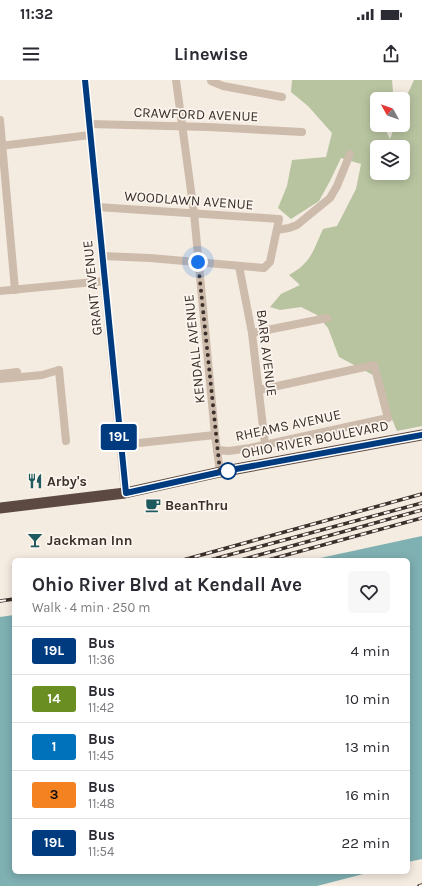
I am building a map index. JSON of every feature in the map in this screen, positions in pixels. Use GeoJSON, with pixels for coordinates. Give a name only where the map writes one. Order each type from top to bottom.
{"type":"FeatureCollection","features":[{"type":"Feature","properties":{"kind":"highway","name":"OHIO RIVER BOULEVARD"},"geometry":{"type":"LineString","coordinates":[[0,508],[126,493],[220,472],[422,435]]}},
{"type":"Feature","properties":{"kind":"street","name":"GRANT AVENUE"},"geometry":{"type":"LineString","coordinates":[[85,80],[120,445],[126,493]]}},
{"type":"Feature","properties":{"kind":"street","name":"KENDALL AVENUE"},"geometry":{"type":"LineString","coordinates":[[176,80],[194,213],[220,472]]}},
{"type":"Feature","properties":{"kind":"street"},"geometry":{"type":"LineString","coordinates":[[211,81],[224,86],[282,97]]}},
{"type":"Feature","properties":{"kind":"street"},"geometry":{"type":"LineString","coordinates":[[0,120],[1,146],[15,290]]}},
{"type":"Feature","properties":{"kind":"street","name":"CRAWFORD AVENUE"},"geometry":{"type":"LineString","coordinates":[[89,124],[182,126],[302,132]]}},
{"type":"Feature","properties":{"kind":"street"},"geometry":{"type":"LineString","coordinates":[[1,146],[90,135]]}},
{"type":"Feature","properties":{"kind":"street"},"geometry":{"type":"LineString","coordinates":[[102,256],[150,258],[264,268],[270,262],[277,230],[290,228],[297,225],[330,198],[337,186],[350,154]]}},
{"type":"Feature","properties":{"kind":"street","name":"WOODLAWN AVENUE"},"geometry":{"type":"LineString","coordinates":[[97,207],[279,219],[277,230]]}},
{"type":"Feature","properties":{"kind":"street","name":"BARR AVENUE"},"geometry":{"type":"LineString","coordinates":[[239,266],[252,333],[265,444]]}},
{"type":"Feature","properties":{"kind":"street"},"geometry":{"type":"LineString","coordinates":[[0,291],[104,281]]}},
{"type":"Feature","properties":{"kind":"street"},"geometry":{"type":"LineString","coordinates":[[252,333],[327,318]]}},
{"type":"Feature","properties":{"kind":"street","name":"RHEAMS AVENUE"},"geometry":{"type":"LineString","coordinates":[[217,450],[229,451],[250,448],[388,418],[374,365],[259,390]]}},
{"type":"Feature","properties":{"kind":"street"},"geometry":{"type":"LineString","coordinates":[[0,374],[59,370]]}},
{"type":"Feature","properties":{"kind":"street"},"geometry":{"type":"LineString","coordinates":[[0,379],[42,375],[59,370]]}},
{"type":"Feature","properties":{"kind":"street"},"geometry":{"type":"LineString","coordinates":[[59,370],[66,441]]}},
{"type":"Feature","properties":{"kind":"street"},"geometry":{"type":"LineString","coordinates":[[120,445],[215,434]]}},
{"type":"Feature","properties":{"kind":"green space"},"geometry":{"type":"Polygon","coordinates":[[[292,80],[392,80],[393,92],[370,92],[370,132],[386,132],[390,139],[392,132],[410,132],[410,92],[408,92],[414,80],[422,80],[422,426],[397,431],[373,375],[339,357],[328,328],[317,315],[301,307],[280,310],[270,307],[281,294],[300,285],[289,275],[307,261],[314,250],[323,229],[337,226],[356,189],[361,164],[341,158],[319,201],[291,219],[278,208],[287,186],[292,160],[326,157],[332,133],[308,106],[291,92],[292,80]]]}},
{"type":"Feature","properties":{"kind":"water"},"geometry":{"type":"Polygon","coordinates":[[[422,536],[422,859],[410,862],[410,558],[320,558],[422,536]]]}},
{"type":"Feature","properties":{"kind":"water"},"geometry":{"type":"Polygon","coordinates":[[[12,615],[12,874],[363,874],[317,886],[0,886],[0,617],[12,615]]]}},
{"type":"Feature","properties":{"kind":"railway"},"geometry":{"type":"LineString","coordinates":[[190,558],[422,494]]}},
{"type":"Feature","properties":{"kind":"railway"},"geometry":{"type":"LineString","coordinates":[[217,558],[422,503]]}},
{"type":"Feature","properties":{"kind":"railway"},"geometry":{"type":"LineString","coordinates":[[248,558],[422,510]]}},
{"type":"Feature","properties":{"kind":"railway"},"geometry":{"type":"LineString","coordinates":[[275,558],[422,518]]}},
{"type":"Feature","properties":{"kind":"railway"},"geometry":{"type":"LineString","coordinates":[[0,601],[12,599]]}},
{"type":"Feature","properties":{"kind":"bus line","name":"19L"},"geometry":{"type":"LineString","coordinates":[[85,80],[120,445],[126,493],[225,471],[422,435]]}},
{"type":"Feature","properties":{"kind":"place","name":"Arby's"},"geometry":{"type":"Point","coordinates":[35,481]}},
{"type":"Feature","properties":{"kind":"place","name":"BeanThru"},"geometry":{"type":"Point","coordinates":[153,505]}},
{"type":"Feature","properties":{"kind":"place","name":"Jackman Inn"},"geometry":{"type":"Point","coordinates":[35,540]}},
{"type":"Feature","properties":{"kind":"route"},"geometry":{"type":"LineString","coordinates":[[198,262],[220,472],[228,471]]}}]}
